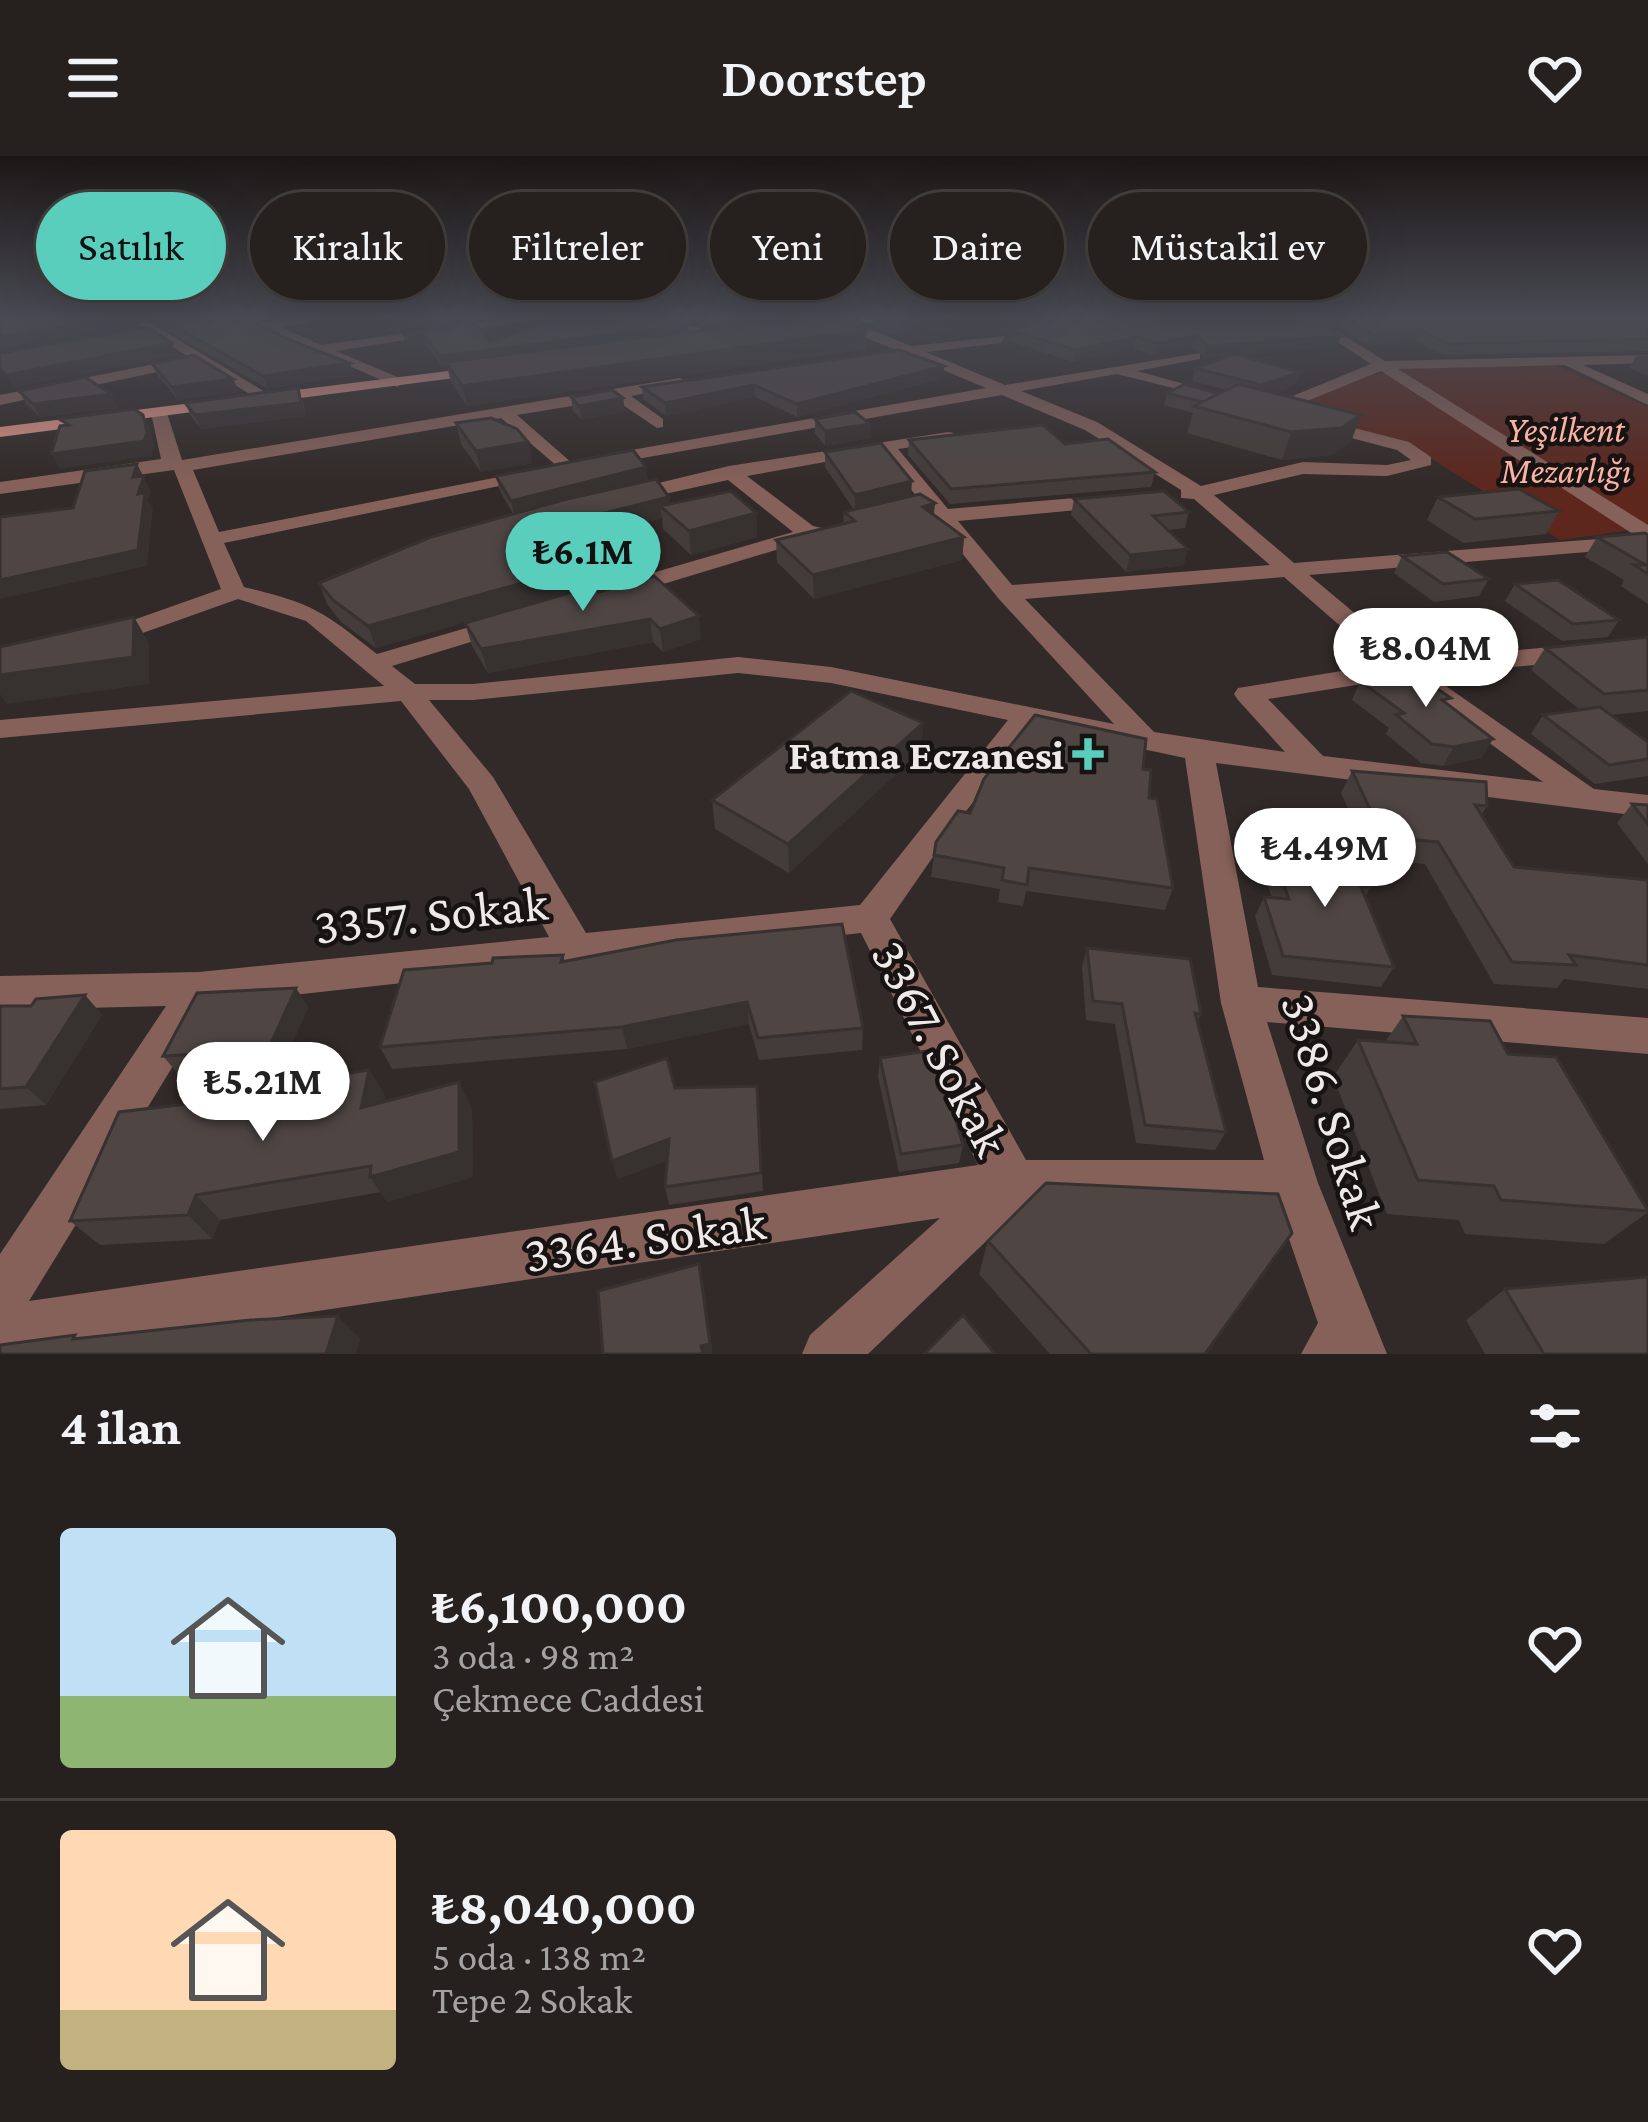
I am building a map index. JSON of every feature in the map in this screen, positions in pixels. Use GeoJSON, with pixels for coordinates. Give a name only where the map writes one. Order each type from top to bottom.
{"type":"FeatureCollection","features":[{"type":"Feature","properties":{"kind":"main road"},"geometry":{"type":"LineString","coordinates":[[0,432],[458,374]]}},
{"type":"Feature","properties":{"kind":"street"},"geometry":{"type":"LineString","coordinates":[[0,400],[126,374]]}},
{"type":"Feature","properties":{"kind":"street"},"geometry":{"type":"LineString","coordinates":[[228,374],[267,398]]}},
{"type":"Feature","properties":{"kind":"street"},"geometry":{"type":"LineString","coordinates":[[378,374],[397,382]]}},
{"type":"Feature","properties":{"kind":"street"},"geometry":{"type":"LineString","coordinates":[[961,374],[1091,426],[1199,493],[1405,669],[1585,798]]}},
{"type":"Feature","properties":{"kind":"street"},"geometry":{"type":"LineString","coordinates":[[209,540],[565,466],[1082,374]]}},
{"type":"Feature","properties":{"kind":"street"},"geometry":{"type":"LineString","coordinates":[[1132,374],[1225,399]]}},
{"type":"Feature","properties":{"kind":"street"},"geometry":{"type":"LineString","coordinates":[[1269,411],[1360,374]]}},
{"type":"Feature","properties":{"kind":"street"},"geometry":{"type":"LineString","coordinates":[[1396,374],[1648,537]]}},
{"type":"Feature","properties":{"kind":"street"},"geometry":{"type":"LineString","coordinates":[[1591,374],[1648,400]]}},
{"type":"Feature","properties":{"kind":"street"},"geometry":{"type":"LineString","coordinates":[[0,511],[6,488],[704,379]]}},
{"type":"Feature","properties":{"kind":"street"},"geometry":{"type":"LineString","coordinates":[[616,393],[657,424]]}},
{"type":"Feature","properties":{"kind":"street"},"geometry":{"type":"LineString","coordinates":[[1152,497],[1199,493],[1268,472],[1321,466],[1409,469],[1425,460],[1403,446],[1246,405]]}},
{"type":"Feature","properties":{"kind":"street"},"geometry":{"type":"LineString","coordinates":[[503,411],[565,466]]}},
{"type":"Feature","properties":{"kind":"street"},"geometry":{"type":"LineString","coordinates":[[159,413],[176,464],[236,592]]}},
{"type":"Feature","properties":{"kind":"street"},"geometry":{"type":"LineString","coordinates":[[1045,430],[1091,426]]}},
{"type":"Feature","properties":{"kind":"street"},"geometry":{"type":"LineString","coordinates":[[768,430],[804,458]]}},
{"type":"Feature","properties":{"kind":"street"},"geometry":{"type":"LineString","coordinates":[[601,502],[804,458],[978,435]]}},
{"type":"Feature","properties":{"kind":"street"},"geometry":{"type":"LineString","coordinates":[[885,445],[928,508],[1145,740]]}},
{"type":"Feature","properties":{"kind":"street"},"geometry":{"type":"LineString","coordinates":[[729,472],[808,533]]}},
{"type":"Feature","properties":{"kind":"street"},"geometry":{"type":"LineString","coordinates":[[928,508],[1129,499]]}},
{"type":"Feature","properties":{"kind":"street"},"geometry":{"type":"LineString","coordinates":[[590,599],[849,523]]}},
{"type":"Feature","properties":{"kind":"street"},"geometry":{"type":"LineString","coordinates":[[1006,593],[1648,537]]}},
{"type":"Feature","properties":{"kind":"street"},"geometry":{"type":"LineString","coordinates":[[295,606],[324,589]]}},
{"type":"Feature","properties":{"kind":"street"},"geometry":{"type":"LineString","coordinates":[[82,644],[236,592],[295,606],[315,616],[408,692],[482,784],[576,950]]}},
{"type":"Feature","properties":{"kind":"street"},"geometry":{"type":"LineString","coordinates":[[371,664],[524,618]]}},
{"type":"Feature","properties":{"kind":"street"},"geometry":{"type":"LineString","coordinates":[[1312,763],[1248,694],[1405,669],[1648,646]]}},
{"type":"Feature","properties":{"kind":"street"},"geometry":{"type":"LineString","coordinates":[[0,729],[408,692],[473,692],[738,665],[831,676],[1199,751],[1648,806]]}},
{"type":"Feature","properties":{"kind":"street","name":"3367. Sokak"},"geometry":{"type":"LineString","coordinates":[[829,1354],[1013,1184],[871,917],[944,817],[1028,716]]}},
{"type":"Feature","properties":{"kind":"street","name":"3386. Sokak"},"geometry":{"type":"LineString","coordinates":[[1199,751],[1241,1003],[1344,1345]]}},
{"type":"Feature","properties":{"kind":"street","name":"3357. Sokak"},"geometry":{"type":"LineString","coordinates":[[0,993],[199,988],[871,917]]}},
{"type":"Feature","properties":{"kind":"street"},"geometry":{"type":"LineString","coordinates":[[0,1300],[199,988]]}},
{"type":"Feature","properties":{"kind":"street"},"geometry":{"type":"LineString","coordinates":[[1241,1003],[1648,1036]]}},
{"type":"Feature","properties":{"kind":"street","name":"3364. Sokak"},"geometry":{"type":"LineString","coordinates":[[0,1332],[1013,1184],[1294,1183]]}},
{"type":"Feature","properties":{"kind":"green space","name":"Yeşilkent Mezarlığı"},"geometry":{"type":"Polygon","coordinates":[[[1381,374],[1575,374],[1648,407],[1648,532],[1560,540],[1412,446],[1292,413],[1353,381],[1381,374]]]}},
{"type":"Feature","properties":{"kind":"building"},"geometry":{"type":"Polygon","coordinates":[[[161,374],[225,374],[233,379],[172,387],[161,374]]]}},
{"type":"Feature","properties":{"kind":"building"},"geometry":{"type":"Polygon","coordinates":[[[454,374],[549,374],[462,386],[454,374]]]}},
{"type":"Feature","properties":{"kind":"building"},"geometry":{"type":"Polygon","coordinates":[[[733,374],[913,374],[797,404],[754,385],[665,403],[642,387],[733,374]]]}},
{"type":"Feature","properties":{"kind":"building"},"geometry":{"type":"Polygon","coordinates":[[[1218,374],[1294,374],[1261,385],[1218,374]]]}},
{"type":"Feature","properties":{"kind":"building"},"geometry":{"type":"Polygon","coordinates":[[[85,377],[111,394],[33,404],[19,391],[85,377]]]}},
{"type":"Feature","properties":{"kind":"building"},"geometry":{"type":"Polygon","coordinates":[[[1185,384],[1220,394],[1203,402],[1167,393],[1185,384]]]}},
{"type":"Feature","properties":{"kind":"building"},"geometry":{"type":"Polygon","coordinates":[[[1239,384],[1361,415],[1341,428],[1291,432],[1194,406],[1239,384]]]}},
{"type":"Feature","properties":{"kind":"building"},"geometry":{"type":"Polygon","coordinates":[[[298,388],[301,403],[195,415],[185,403],[298,388]]]}},
{"type":"Feature","properties":{"kind":"building"},"geometry":{"type":"Polygon","coordinates":[[[612,390],[623,398],[579,406],[571,397],[612,390]]]}},
{"type":"Feature","properties":{"kind":"building"},"geometry":{"type":"Polygon","coordinates":[[[134,409],[143,415],[144,441],[51,454],[60,426],[69,425],[59,419],[134,409]]]}},
{"type":"Feature","properties":{"kind":"building"},"geometry":{"type":"Polygon","coordinates":[[[855,412],[870,424],[825,431],[815,419],[855,412]]]}},
{"type":"Feature","properties":{"kind":"building"},"geometry":{"type":"Polygon","coordinates":[[[491,418],[517,429],[528,442],[476,451],[456,423],[491,418]]]}},
{"type":"Feature","properties":{"kind":"building"},"geometry":{"type":"Polygon","coordinates":[[[1043,425],[1065,444],[1108,439],[1155,472],[951,489],[909,440],[1043,425]]]}},
{"type":"Feature","properties":{"kind":"building"},"geometry":{"type":"Polygon","coordinates":[[[881,443],[912,481],[855,495],[825,452],[881,443]]]}},
{"type":"Feature","properties":{"kind":"building"},"geometry":{"type":"Polygon","coordinates":[[[633,450],[646,467],[511,501],[496,476],[633,450]]]}},
{"type":"Feature","properties":{"kind":"building"},"geometry":{"type":"Polygon","coordinates":[[[137,464],[133,477],[144,476],[138,494],[145,493],[138,550],[0,580],[0,517],[73,508],[85,471],[137,464]]]}},
{"type":"Feature","properties":{"kind":"building"},"geometry":{"type":"Polygon","coordinates":[[[656,479],[669,497],[540,529],[576,568],[368,626],[319,583],[431,537],[656,479]]]}},
{"type":"Feature","properties":{"kind":"building"},"geometry":{"type":"Polygon","coordinates":[[[1519,489],[1559,511],[1475,519],[1438,497],[1519,489]]]}},
{"type":"Feature","properties":{"kind":"building"},"geometry":{"type":"Polygon","coordinates":[[[731,491],[756,513],[689,531],[660,506],[731,491]]]}},
{"type":"Feature","properties":{"kind":"building"},"geometry":{"type":"Polygon","coordinates":[[[1164,491],[1189,512],[1153,516],[1188,549],[1130,555],[1074,499],[1164,491]]]}},
{"type":"Feature","properties":{"kind":"building"},"geometry":{"type":"Polygon","coordinates":[[[920,494],[935,503],[923,507],[964,537],[813,575],[776,540],[855,521],[844,512],[920,494]]]}},
{"type":"Feature","properties":{"kind":"building"},"geometry":{"type":"Polygon","coordinates":[[[1645,533],[1648,574],[1634,565],[1646,565],[1597,537],[1645,533]]]}},
{"type":"Feature","properties":{"kind":"building"},"geometry":{"type":"Polygon","coordinates":[[[1447,552],[1489,579],[1443,584],[1402,556],[1447,552]]]}},
{"type":"Feature","properties":{"kind":"building"},"geometry":{"type":"Polygon","coordinates":[[[654,576],[699,616],[660,629],[650,619],[481,649],[465,623],[593,586],[599,592],[654,576]]]}},
{"type":"Feature","properties":{"kind":"building"},"geometry":{"type":"Polygon","coordinates":[[[1558,580],[1619,620],[1573,624],[1515,584],[1558,580]]]}},
{"type":"Feature","properties":{"kind":"building"},"geometry":{"type":"Polygon","coordinates":[[[134,617],[133,657],[0,675],[0,647],[134,617]]]}},
{"type":"Feature","properties":{"kind":"building"},"geometry":{"type":"Polygon","coordinates":[[[1648,637],[1648,690],[1604,694],[1545,648],[1648,637]]]}},
{"type":"Feature","properties":{"kind":"building"},"geometry":{"type":"Polygon","coordinates":[[[1409,670],[1451,698],[1442,700],[1493,739],[1454,747],[1432,744],[1396,715],[1404,713],[1360,681],[1409,670]]]}},
{"type":"Feature","properties":{"kind":"building"},"geometry":{"type":"Polygon","coordinates":[[[851,691],[923,723],[788,844],[712,800],[851,691]]]}},
{"type":"Feature","properties":{"kind":"building"},"geometry":{"type":"Polygon","coordinates":[[[1600,707],[1648,742],[1648,759],[1609,765],[1543,715],[1600,707]]]}},
{"type":"Feature","properties":{"kind":"building"},"geometry":{"type":"Polygon","coordinates":[[[1035,715],[1146,739],[1143,769],[1151,770],[1149,798],[1157,799],[1173,888],[1029,868],[1027,885],[1002,880],[1004,868],[934,855],[936,842],[958,811],[970,813],[984,779],[1035,715]]]}},
{"type":"Feature","properties":{"kind":"building"},"geometry":{"type":"Polygon","coordinates":[[[1352,771],[1486,782],[1487,806],[1475,805],[1514,867],[1648,880],[1648,965],[1569,955],[1576,965],[1512,962],[1438,842],[1383,837],[1352,771]]]}},
{"type":"Feature","properties":{"kind":"building"},"geometry":{"type":"Polygon","coordinates":[[[1632,804],[1648,805],[1648,824],[1632,804]]]}},
{"type":"Feature","properties":{"kind":"building"},"geometry":{"type":"Polygon","coordinates":[[[1270,848],[1355,855],[1370,888],[1361,887],[1394,967],[1283,956],[1264,897],[1289,899],[1270,848]]]}},
{"type":"Feature","properties":{"kind":"building"},"geometry":{"type":"Polygon","coordinates":[[[842,924],[863,1028],[758,1038],[747,1002],[622,1027],[380,1047],[404,970],[492,963],[493,958],[563,955],[561,962],[676,940],[842,924]]]}},
{"type":"Feature","properties":{"kind":"building"},"geometry":{"type":"Polygon","coordinates":[[[1087,948],[1190,959],[1201,1014],[1195,1013],[1226,1132],[1145,1125],[1122,1004],[1093,1001],[1087,948]]]}},
{"type":"Feature","properties":{"kind":"building"},"geometry":{"type":"Polygon","coordinates":[[[296,988],[268,1050],[163,1056],[197,993],[296,988]]]}},
{"type":"Feature","properties":{"kind":"building"},"geometry":{"type":"Polygon","coordinates":[[[85,995],[26,1087],[0,1089],[0,1006],[31,1006],[36,999],[85,995]]]}},
{"type":"Feature","properties":{"kind":"building"},"geometry":{"type":"Polygon","coordinates":[[[1403,1016],[1490,1021],[1508,1054],[1556,1057],[1648,1211],[1501,1200],[1494,1186],[1418,1180],[1358,1040],[1417,1044],[1403,1016]]]}},
{"type":"Feature","properties":{"kind":"building"},"geometry":{"type":"Polygon","coordinates":[[[928,1051],[947,1089],[963,1145],[901,1154],[880,1058],[928,1051]]]}},
{"type":"Feature","properties":{"kind":"building"},"geometry":{"type":"Polygon","coordinates":[[[667,1058],[675,1088],[757,1086],[761,1173],[665,1187],[669,1139],[612,1161],[595,1082],[667,1058]]]}},
{"type":"Feature","properties":{"kind":"building"},"geometry":{"type":"Polygon","coordinates":[[[369,1070],[361,1108],[459,1082],[459,1152],[370,1177],[371,1166],[196,1195],[188,1215],[70,1221],[119,1112],[255,1096],[258,1087],[369,1070]]]}},
{"type":"Feature","properties":{"kind":"building"},"geometry":{"type":"Polygon","coordinates":[[[1046,1183],[1278,1194],[1292,1233],[1205,1354],[1091,1354],[988,1241],[1046,1183]]]}},
{"type":"Feature","properties":{"kind":"building"},"geometry":{"type":"Polygon","coordinates":[[[699,1264],[710,1344],[701,1346],[703,1354],[603,1354],[598,1291],[699,1264]]]}},
{"type":"Feature","properties":{"kind":"building"},"geometry":{"type":"Polygon","coordinates":[[[1648,1277],[1648,1354],[1544,1354],[1505,1289],[1648,1277]]]}},
{"type":"Feature","properties":{"kind":"building"},"geometry":{"type":"Polygon","coordinates":[[[963,1315],[995,1354],[924,1354],[963,1315]]]}},
{"type":"Feature","properties":{"kind":"building"},"geometry":{"type":"Polygon","coordinates":[[[338,1316],[326,1354],[0,1354],[0,1345],[75,1335],[73,1339],[250,1320],[338,1316]]]}},
{"type":"Feature","properties":{"kind":"place","name":"Fatma Eczanesi"},"geometry":{"type":"Point","coordinates":[1088,754]}}]}
